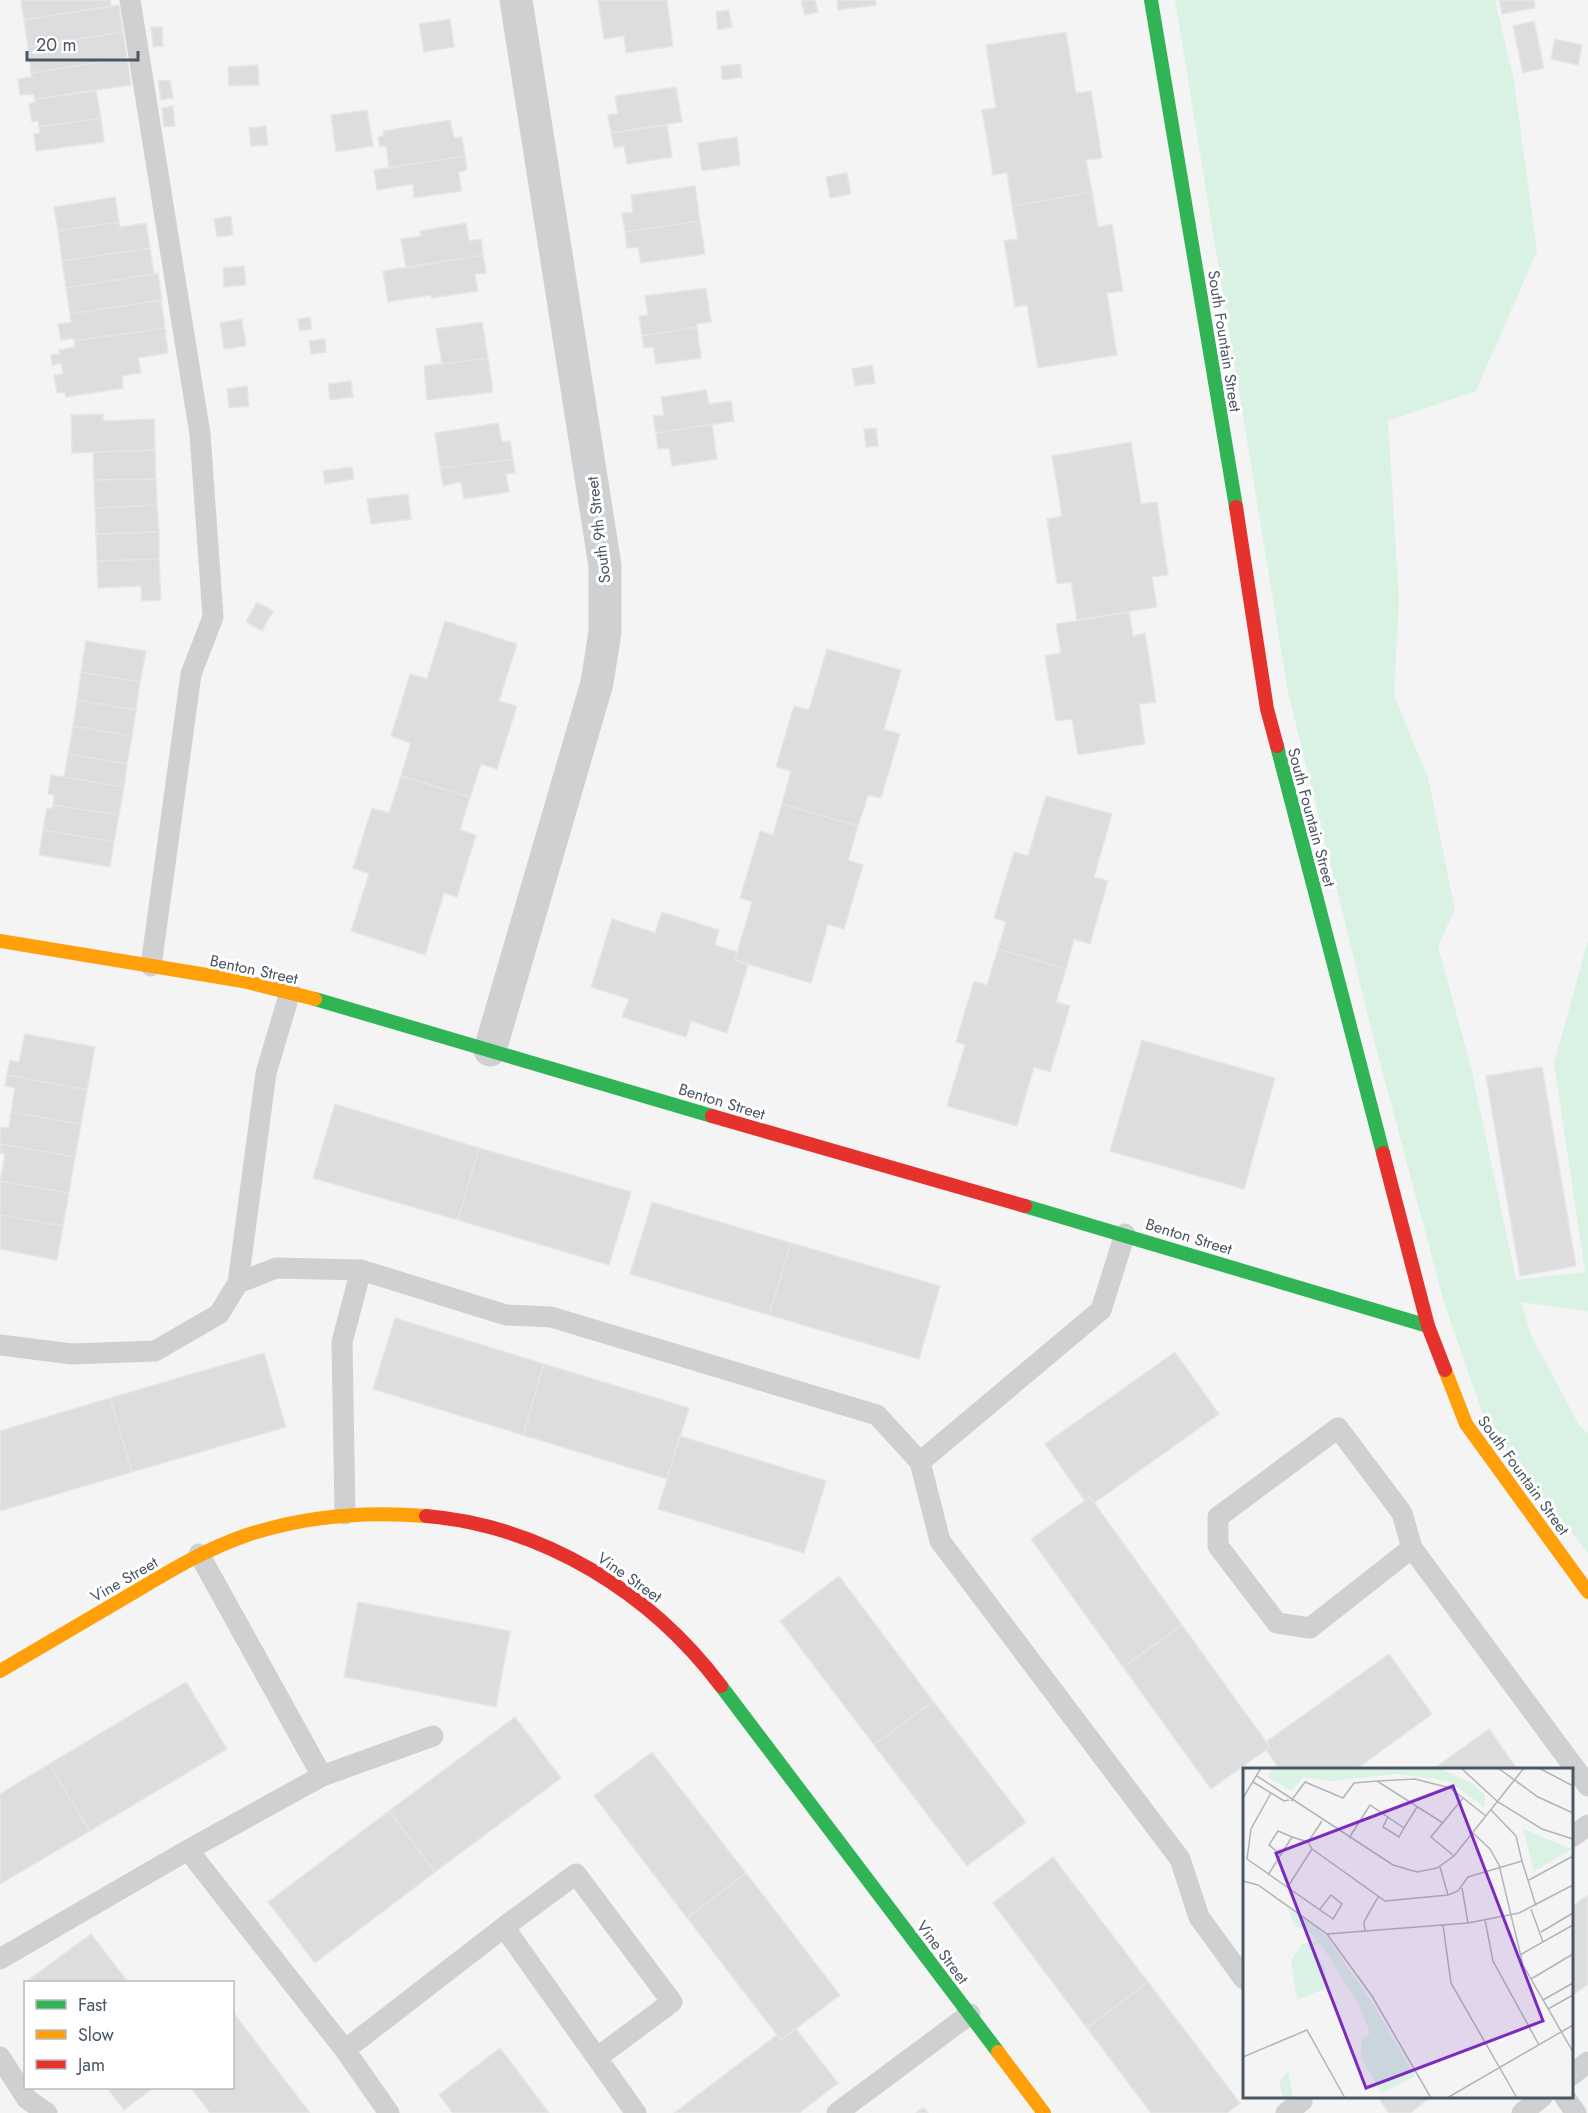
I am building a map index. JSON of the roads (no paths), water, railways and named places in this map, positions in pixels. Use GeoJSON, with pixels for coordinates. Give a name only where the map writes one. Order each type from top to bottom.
{"type":"FeatureCollection","features":[{"type":"Feature","properties":{"kind":"street","name":"South 9th Street"},"geometry":{"type":"LineString","coordinates":[[490,1050],[597,683],[605,632],[605,566],[516,0]]}},
{"type":"Feature","properties":{"kind":"street","name":"South Fountain Street"},"geometry":{"type":"LineString","coordinates":[[1151,0],[1216,381],[1267,709],[1428,1326],[1466,1424],[1588,1592]]}},
{"type":"Feature","properties":{"kind":"street","name":"Benton Street"},"geometry":{"type":"LineString","coordinates":[[0,941],[243,981],[290,992],[825,1149],[1125,1234],[1428,1326]]}},
{"type":"Feature","properties":{"kind":"street","name":"Vine Street"},"geometry":{"type":"LineString","coordinates":[[0,1671],[199,1554],[253,1532],[309,1518],[368,1512],[426,1514],[483,1524],[538,1542],[615,1583],[670,1627],[716,1679],[1044,2113]]}},
{"type":"Feature","properties":{"kind":"lane"},"geometry":{"type":"LineString","coordinates":[[130,0],[200,434],[213,617],[192,674],[151,966]]}},
{"type":"Feature","properties":{"kind":"lane"},"geometry":{"type":"LineString","coordinates":[[0,1345],[72,1354],[155,1351],[219,1314],[238,1283],[266,1073],[290,992]]}},
{"type":"Feature","properties":{"kind":"lane"},"geometry":{"type":"LineString","coordinates":[[920,1462],[1101,1310],[1125,1234]]}},
{"type":"Feature","properties":{"kind":"lane"},"geometry":{"type":"LineString","coordinates":[[238,1283],[276,1268],[361,1270],[506,1315],[551,1317],[876,1415],[920,1462],[940,1541],[1180,1859],[1199,1917],[1243,1976]]}},
{"type":"Feature","properties":{"kind":"lane"},"geometry":{"type":"LineString","coordinates":[[345,1514],[342,1342],[361,1270]]}},
{"type":"Feature","properties":{"kind":"lane"},"geometry":{"type":"LineString","coordinates":[[1412,1548],[1310,1628],[1277,1623],[1218,1546],[1218,1517],[1338,1428],[1402,1513],[1412,1548],[1588,1786]]}},
{"type":"Feature","properties":{"kind":"lane"},"geometry":{"type":"LineString","coordinates":[[199,1554],[322,1776]]}},
{"type":"Feature","properties":{"kind":"lane"},"geometry":{"type":"LineString","coordinates":[[0,1959],[188,1850],[322,1776],[433,1736]]}},
{"type":"Feature","properties":{"kind":"lane"},"geometry":{"type":"LineString","coordinates":[[1573,1836],[1588,1825]]}},
{"type":"Feature","properties":{"kind":"lane"},"geometry":{"type":"LineString","coordinates":[[188,1850],[345,2050],[389,2113]]}},
{"type":"Feature","properties":{"kind":"lane"},"geometry":{"type":"LineString","coordinates":[[345,2050],[576,1874],[672,2002],[598,2057]]}},
{"type":"Feature","properties":{"kind":"lane"},"geometry":{"type":"LineString","coordinates":[[504,1927],[636,2113]]}},
{"type":"Feature","properties":{"kind":"lane"},"geometry":{"type":"LineString","coordinates":[[837,2113],[970,2014]]}},
{"type":"Feature","properties":{"kind":"lane"},"geometry":{"type":"LineString","coordinates":[[0,2057],[27,2099],[47,2113]]}},
{"type":"Feature","properties":{"kind":"lane"},"geometry":{"type":"LineString","coordinates":[[1573,2074],[1588,2062]]}},
{"type":"Feature","properties":{"kind":"lane"},"geometry":{"type":"LineString","coordinates":[[1522,2113],[1542,2098]]}},
{"type":"Feature","properties":{"kind":"lane"},"geometry":{"type":"LineString","coordinates":[[1565,2098],[1576,2113]]}}]}
